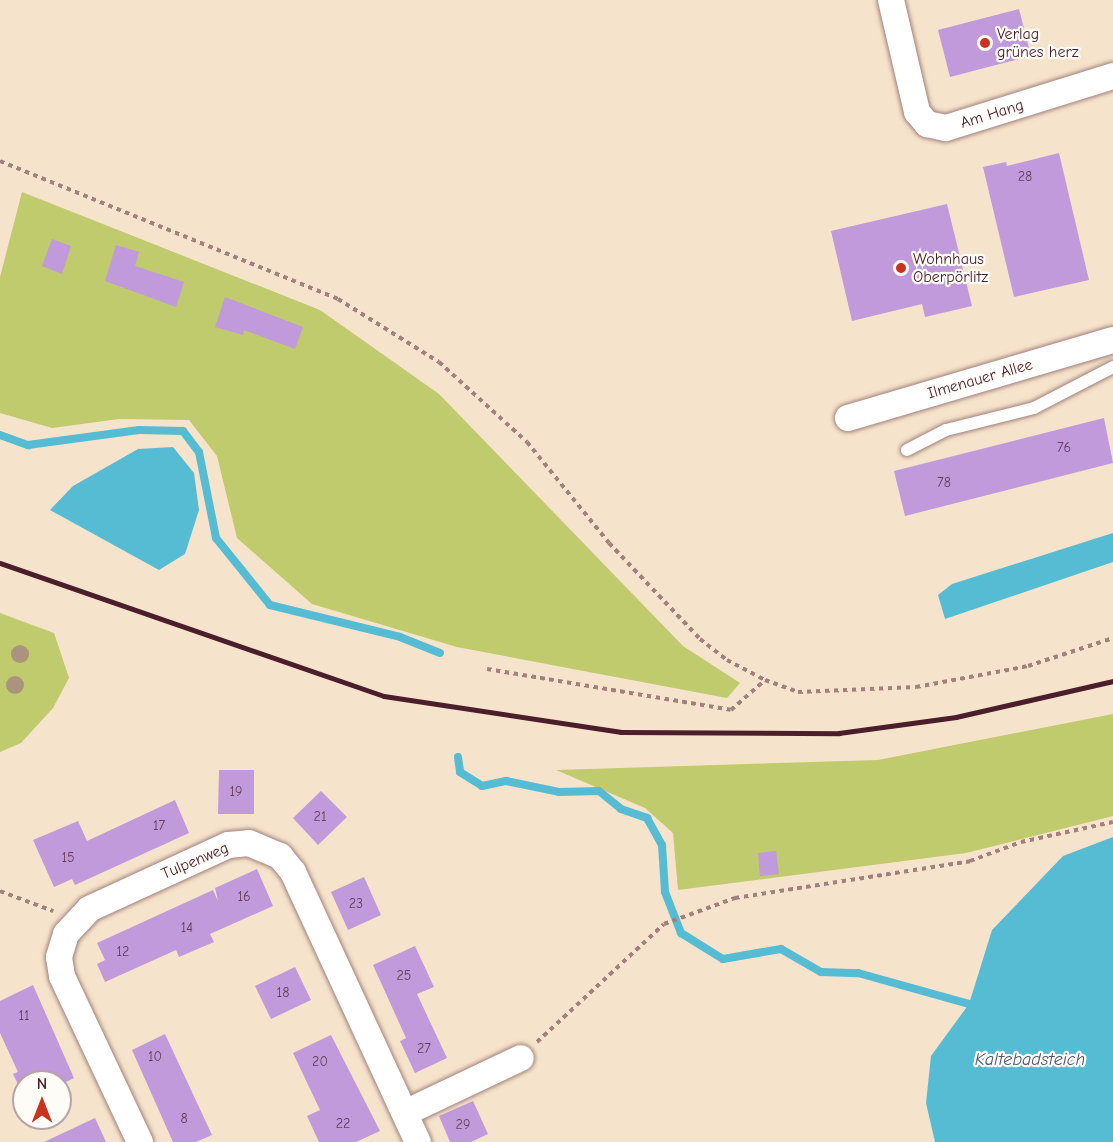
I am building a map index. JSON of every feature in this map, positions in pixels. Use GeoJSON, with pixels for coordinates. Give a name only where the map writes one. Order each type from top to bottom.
{"type":"FeatureCollection","features":[{"type":"Feature","properties":{"kind":"street","name":"Am Hang"},"geometry":{"type":"LineString","coordinates":[[891,0],[917,112],[927,124],[946,128],[1113,76]]}},
{"type":"Feature","properties":{"kind":"street","name":"Ilmenauer Allee"},"geometry":{"type":"LineString","coordinates":[[848,418],[1113,340]]}},
{"type":"Feature","properties":{"kind":"street","name":"Tulpenweg"},"geometry":{"type":"LineString","coordinates":[[140,1142],[62,976],[59,957],[66,934],[89,909],[228,845],[249,843],[265,847],[293,872],[418,1142]]}},
{"type":"Feature","properties":{"kind":"street"},"geometry":{"type":"LineString","coordinates":[[405,1113],[521,1058]]}},
{"type":"Feature","properties":{"kind":"lane"},"geometry":{"type":"LineString","coordinates":[[907,450],[946,430],[1034,408],[1113,367]]}},
{"type":"Feature","properties":{"kind":"path"},"geometry":{"type":"LineString","coordinates":[[0,161],[338,299],[439,362],[527,442],[609,543],[700,639],[727,660],[765,680],[798,692],[916,687],[1029,666],[1113,638]]}},
{"type":"Feature","properties":{"kind":"path"},"geometry":{"type":"LineString","coordinates":[[487,669],[731,710],[765,680]]}},
{"type":"Feature","properties":{"kind":"path"},"geometry":{"type":"LineString","coordinates":[[521,1058],[664,924],[735,898],[970,861],[1021,842],[1113,822]]}},
{"type":"Feature","properties":{"kind":"path"},"geometry":{"type":"LineString","coordinates":[[0,891],[77,921]]}},
{"type":"Feature","properties":{"kind":"green space"},"geometry":{"type":"Polygon","coordinates":[[[22,192],[320,310],[439,394],[683,646],[740,683],[727,698],[457,647],[312,604],[237,538],[217,456],[189,420],[119,419],[52,428],[0,413],[0,277],[22,192]]]}},
{"type":"Feature","properties":{"kind":"green space"},"geometry":{"type":"Polygon","coordinates":[[[0,613],[54,633],[69,678],[53,708],[21,743],[0,752],[0,613]]]}},
{"type":"Feature","properties":{"kind":"green space"},"geometry":{"type":"Polygon","coordinates":[[[1113,714],[1113,816],[966,853],[678,890],[673,833],[645,808],[556,770],[878,760],[1113,714]]]}},
{"type":"Feature","properties":{"kind":"water"},"geometry":{"type":"Polygon","coordinates":[[[173,447],[194,473],[199,510],[185,554],[159,570],[50,510],[73,486],[138,449],[173,447]]]}},
{"type":"Feature","properties":{"kind":"water"},"geometry":{"type":"Polygon","coordinates":[[[1113,533],[1113,562],[945,619],[938,595],[952,584],[1113,533]]]}},
{"type":"Feature","properties":{"kind":"water","name":"Kaltebadsteich"},"geometry":{"type":"Polygon","coordinates":[[[1113,837],[1113,1142],[935,1142],[926,1103],[931,1056],[969,1004],[992,930],[1063,856],[1113,837]]]}},
{"type":"Feature","properties":{"kind":"building","name":"Verlag grünes herz"},"geometry":{"type":"Polygon","coordinates":[[[1019,9],[1031,56],[950,77],[938,30],[1019,9]]]}},
{"type":"Feature","properties":{"kind":"building"},"geometry":{"type":"Polygon","coordinates":[[[1059,153],[1089,280],[1014,297],[983,167],[1006,162],[1007,166],[1059,153]]]}},
{"type":"Feature","properties":{"kind":"building","name":"Wohnhaus Oberpörlitz"},"geometry":{"type":"Polygon","coordinates":[[[947,204],[972,306],[925,317],[922,304],[852,321],[831,231],[947,204]]]}},
{"type":"Feature","properties":{"kind":"building"},"geometry":{"type":"Polygon","coordinates":[[[52,239],[71,246],[62,274],[42,266],[52,239]]]}},
{"type":"Feature","properties":{"kind":"building"},"geometry":{"type":"Polygon","coordinates":[[[116,245],[139,252],[135,266],[184,282],[176,307],[105,281],[116,245]]]}},
{"type":"Feature","properties":{"kind":"building"},"geometry":{"type":"Polygon","coordinates":[[[225,297],[303,327],[295,349],[244,330],[243,335],[215,327],[225,297]]]}},
{"type":"Feature","properties":{"kind":"building"},"geometry":{"type":"Polygon","coordinates":[[[1104,418],[1113,463],[905,516],[894,471],[1104,418]]]}},
{"type":"Feature","properties":{"kind":"building"},"geometry":{"type":"Polygon","coordinates":[[[219,770],[254,770],[254,814],[218,814],[219,770]]]}},
{"type":"Feature","properties":{"kind":"building"},"geometry":{"type":"Polygon","coordinates":[[[321,791],[347,817],[318,845],[293,818],[321,791]]]}},
{"type":"Feature","properties":{"kind":"building"},"geometry":{"type":"Polygon","coordinates":[[[175,800],[189,833],[75,885],[72,879],[54,887],[33,840],[78,821],[87,841],[175,800]]]}},
{"type":"Feature","properties":{"kind":"building"},"geometry":{"type":"Polygon","coordinates":[[[776,851],[779,874],[760,876],[758,853],[776,851]]]}},
{"type":"Feature","properties":{"kind":"building"},"geometry":{"type":"Polygon","coordinates":[[[257,869],[273,906],[210,934],[214,942],[179,957],[176,950],[105,982],[97,964],[105,960],[97,943],[213,890],[218,901],[215,888],[257,869]]]}},
{"type":"Feature","properties":{"kind":"building"},"geometry":{"type":"Polygon","coordinates":[[[364,877],[381,915],[348,930],[331,892],[364,877]]]}},
{"type":"Feature","properties":{"kind":"building"},"geometry":{"type":"Polygon","coordinates":[[[415,946],[434,987],[417,994],[447,1058],[415,1073],[400,1041],[406,1038],[373,965],[415,946]]]}},
{"type":"Feature","properties":{"kind":"building"},"geometry":{"type":"Polygon","coordinates":[[[295,967],[311,1000],[271,1019],[255,986],[295,967]]]}},
{"type":"Feature","properties":{"kind":"building"},"geometry":{"type":"Polygon","coordinates":[[[33,985],[70,1070],[17,1070],[0,1033],[0,1001],[33,985]]]}},
{"type":"Feature","properties":{"kind":"building"},"geometry":{"type":"Polygon","coordinates":[[[165,1034],[212,1135],[196,1142],[173,1142],[132,1050],[165,1034]]]}},
{"type":"Feature","properties":{"kind":"building"},"geometry":{"type":"Polygon","coordinates":[[[331,1035],[380,1131],[356,1142],[319,1142],[307,1116],[320,1110],[293,1053],[331,1035]]]}},
{"type":"Feature","properties":{"kind":"building"},"geometry":{"type":"Polygon","coordinates":[[[473,1101],[488,1134],[471,1142],[450,1142],[439,1116],[473,1101]]]}},
{"type":"Feature","properties":{"kind":"building"},"geometry":{"type":"Polygon","coordinates":[[[95,1118],[106,1142],[44,1142],[95,1118]]]}},
{"type":"Feature","properties":{"kind":"waterway"},"geometry":{"type":"LineString","coordinates":[[0,435],[28,445],[139,430],[183,431],[199,452],[216,538],[270,605],[400,637],[440,653]]}},
{"type":"Feature","properties":{"kind":"waterway"},"geometry":{"type":"LineString","coordinates":[[458,757],[460,772],[482,786],[506,781],[559,792],[599,791],[621,809],[647,818],[662,845],[665,892],[681,933],[723,959],[781,949],[821,972],[858,973],[969,1004]]}},
{"type":"Feature","properties":{"kind":"railway"},"geometry":{"type":"LineString","coordinates":[[0,563],[384,696],[621,732],[839,733],[956,717],[1113,681]]}},
{"type":"Feature","properties":{"kind":"place","name":"Verlag grünes herz"},"geometry":{"type":"Point","coordinates":[985,43]}},
{"type":"Feature","properties":{"kind":"place","name":"Wohnhaus Oberpörlitz"},"geometry":{"type":"Point","coordinates":[901,268]}}]}
